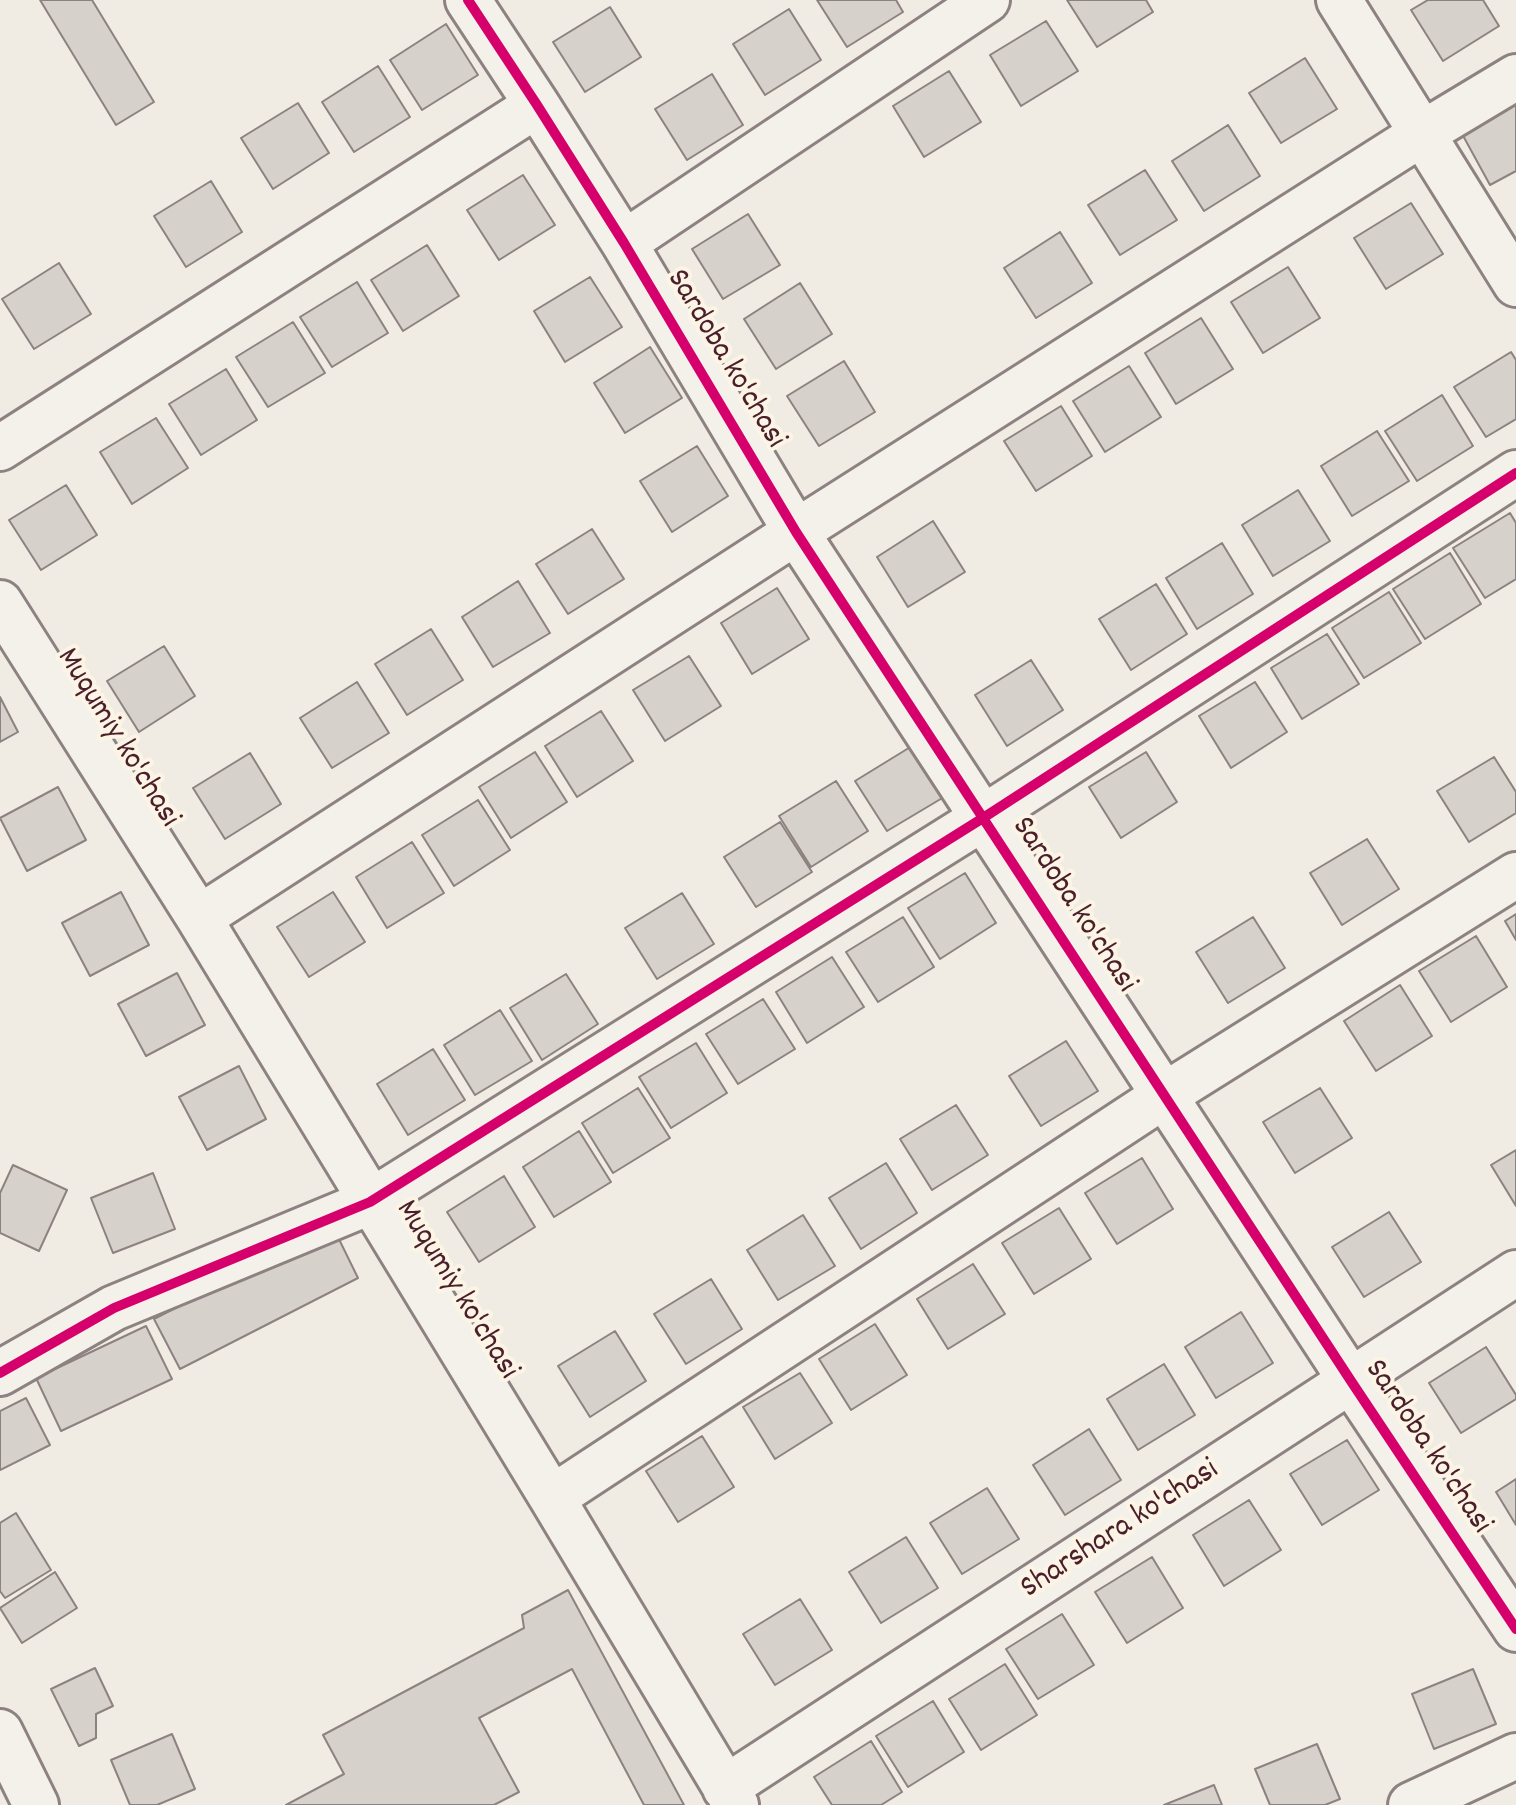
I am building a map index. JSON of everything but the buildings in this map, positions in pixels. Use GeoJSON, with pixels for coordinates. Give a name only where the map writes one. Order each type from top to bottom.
{"type":"FeatureCollection","features":[{"type":"Feature","properties":{"kind":"street","name":"Sardoba ko'chasi"},"geometry":{"type":"LineString","coordinates":[[468,0],[624,243],[796,532],[1516,1629]]}},
{"type":"Feature","properties":{"kind":"street"},"geometry":{"type":"LineString","coordinates":[[624,243],[987,0]]}},
{"type":"Feature","properties":{"kind":"street"},"geometry":{"type":"LineString","coordinates":[[1339,0],[1516,284]]}},
{"type":"Feature","properties":{"kind":"street"},"geometry":{"type":"LineString","coordinates":[[199,918],[796,532],[1516,77]]}},
{"type":"Feature","properties":{"kind":"street"},"geometry":{"type":"LineString","coordinates":[[0,448],[537,105]]}},
{"type":"Feature","properties":{"kind":"street"},"geometry":{"type":"LineString","coordinates":[[0,1373],[114,1308],[370,1202],[983,818],[1516,473]]}},
{"type":"Feature","properties":{"kind":"street","name":"Muqumiy ko'chasi"},"geometry":{"type":"LineString","coordinates":[[0,603],[199,918],[730,1796]]}},
{"type":"Feature","properties":{"kind":"street"},"geometry":{"type":"LineString","coordinates":[[552,1498],[1165,1095],[1516,875]]}},
{"type":"Feature","properties":{"kind":"street","name":"Sharshara ko'chasi"},"geometry":{"type":"LineString","coordinates":[[730,1796],[1516,1273]]}},
{"type":"Feature","properties":{"kind":"street"},"geometry":{"type":"LineString","coordinates":[[0,1732],[36,1805]]}},
{"type":"Feature","properties":{"kind":"street"},"geometry":{"type":"LineString","coordinates":[[1411,1805],[1516,1756]]}},
{"type":"Feature","properties":{"kind":"cycle path"},"geometry":{"type":"LineString","coordinates":[[468,0],[624,243],[796,532],[1516,1629]]}},
{"type":"Feature","properties":{"kind":"cycle path"},"geometry":{"type":"LineString","coordinates":[[0,1373],[114,1308],[370,1202],[983,818],[1516,473]]}}]}
